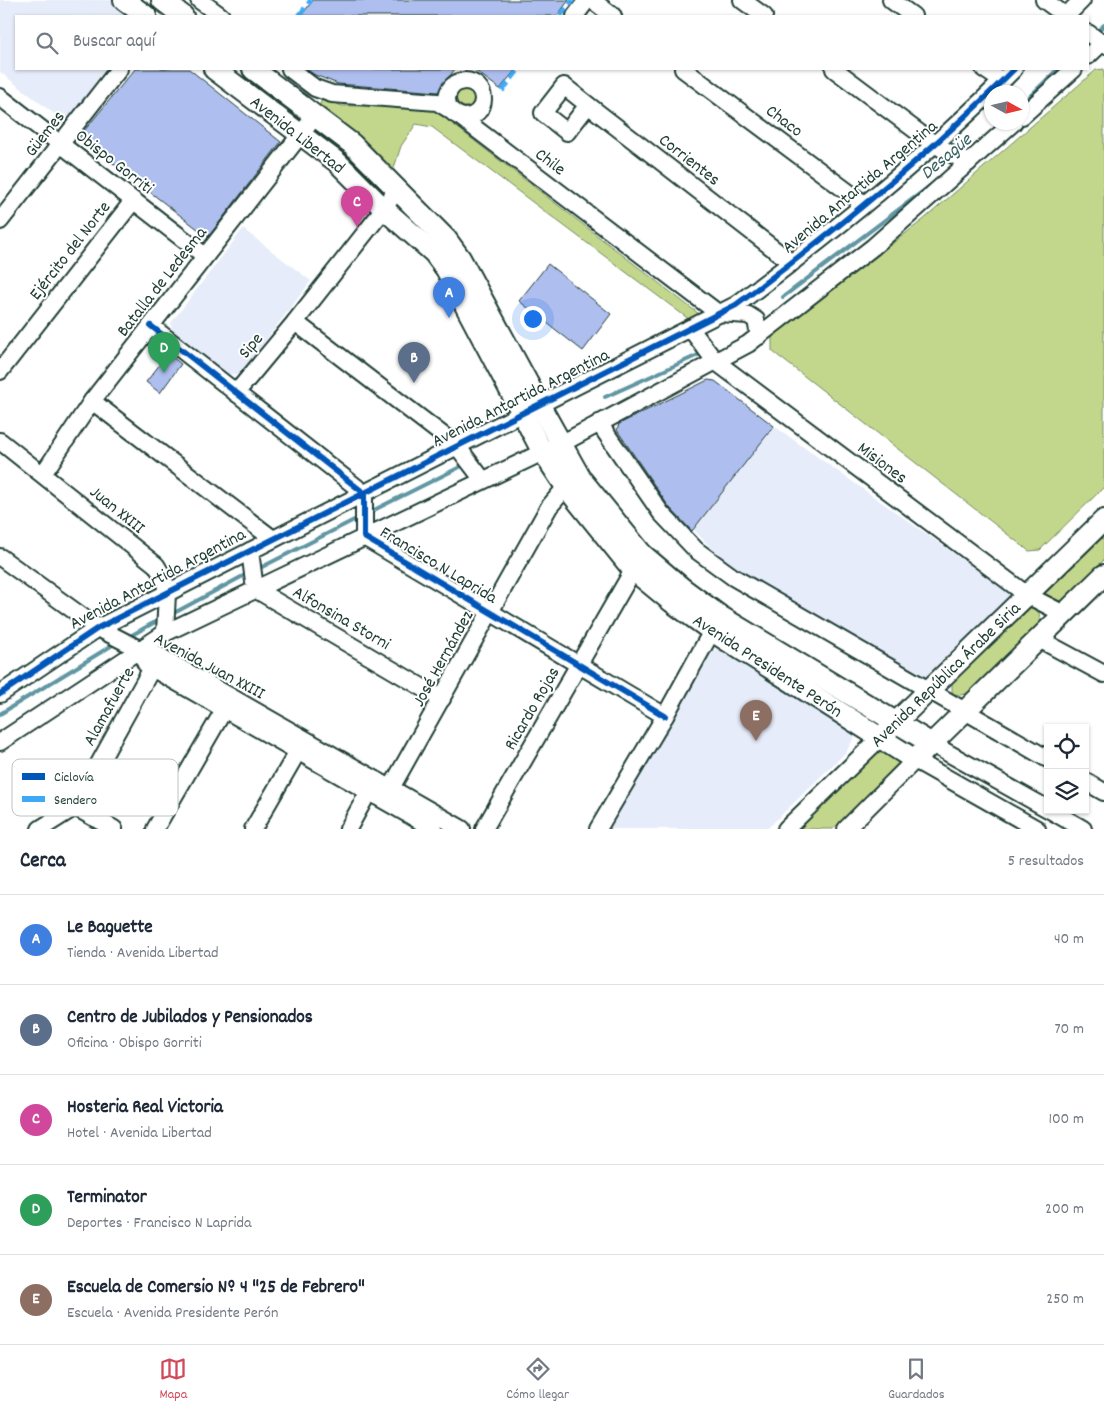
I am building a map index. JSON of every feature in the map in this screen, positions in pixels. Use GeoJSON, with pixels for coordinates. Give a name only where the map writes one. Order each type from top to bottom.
{"type":"FeatureCollection","features":[{"type":"Feature","properties":{"kind":"main road"},"geometry":{"type":"LineString","coordinates":[[124,0],[145,15]]}},
{"type":"Feature","properties":{"kind":"main road","name":"Avenida Libertad"},"geometry":{"type":"LineString","coordinates":[[215,70],[337,162],[434,253],[446,269],[530,408],[551,447]]}},
{"type":"Feature","properties":{"kind":"main road","name":"Avenida Libertad"},"geometry":{"type":"LineString","coordinates":[[254,70],[352,144],[447,240],[460,258],[530,408]]}},
{"type":"Feature","properties":{"kind":"main road","name":"Avenida Presidente Perón"},"geometry":{"type":"LineString","coordinates":[[551,447],[574,483],[638,562],[716,623],[880,738],[915,760]]}},
{"type":"Feature","properties":{"kind":"main road","name":"Avenida República Árabe Siria"},"geometry":{"type":"LineString","coordinates":[[880,738],[1104,520]]}},
{"type":"Feature","properties":{"kind":"main road"},"geometry":{"type":"LineString","coordinates":[[915,760],[1104,575]]}},
{"type":"Feature","properties":{"kind":"main road","name":"Avenida Presidente Perón"},"geometry":{"type":"LineString","coordinates":[[716,623],[896,722],[932,744]]}},
{"type":"Feature","properties":{"kind":"street"},"geometry":{"type":"LineString","coordinates":[[199,0],[219,15]]}},
{"type":"Feature","properties":{"kind":"street"},"geometry":{"type":"LineString","coordinates":[[576,15],[587,0]]}},
{"type":"Feature","properties":{"kind":"street"},"geometry":{"type":"LineString","coordinates":[[592,0],[611,15]]}},
{"type":"Feature","properties":{"kind":"street"},"geometry":{"type":"LineString","coordinates":[[742,0],[763,15]]}},
{"type":"Feature","properties":{"kind":"street"},"geometry":{"type":"LineString","coordinates":[[892,0],[912,15]]}},
{"type":"Feature","properties":{"kind":"street"},"geometry":{"type":"LineString","coordinates":[[1044,0],[1065,15]]}},
{"type":"Feature","properties":{"kind":"street"},"geometry":{"type":"LineString","coordinates":[[1067,15],[1082,0]]}},
{"type":"Feature","properties":{"kind":"street"},"geometry":{"type":"LineString","coordinates":[[1089,34],[1103,43],[1089,55]]}},
{"type":"Feature","properties":{"kind":"street","name":"Güemes"},"geometry":{"type":"LineString","coordinates":[[0,221],[118,70]]}},
{"type":"Feature","properties":{"kind":"street","name":"Chile"},"geometry":{"type":"LineString","coordinates":[[291,70],[315,88],[332,94],[436,102],[455,114],[718,314]]}},
{"type":"Feature","properties":{"kind":"street","name":"Chaco"},"geometry":{"type":"LineString","coordinates":[[684,70],[864,204]]}},
{"type":"Feature","properties":{"kind":"street"},"geometry":{"type":"LineString","coordinates":[[835,70],[934,144],[968,164]]}},
{"type":"Feature","properties":{"kind":"street"},"geometry":{"type":"LineString","coordinates":[[985,70],[1002,82]]}},
{"type":"Feature","properties":{"kind":"street","name":"Avenida Antartida Argentina"},"geometry":{"type":"LineString","coordinates":[[4,687],[98,628],[736,304],[864,204],[971,112],[1013,70]]}},
{"type":"Feature","properties":{"kind":"street"},"geometry":{"type":"LineString","coordinates":[[1029,110],[1073,70]]}},
{"type":"Feature","properties":{"kind":"street","name":"Corrientes"},"geometry":{"type":"LineString","coordinates":[[588,105],[567,132],[543,113],[564,86],[792,262]]}},
{"type":"Feature","properties":{"kind":"street","name":"Obispo Gorriti"},"geometry":{"type":"LineString","coordinates":[[0,97],[205,256]]}},
{"type":"Feature","properties":{"kind":"street","name":"Batalla de Ledesma"},"geometry":{"type":"LineString","coordinates":[[43,474],[92,402],[315,116]]}},
{"type":"Feature","properties":{"kind":"street"},"geometry":{"type":"LineString","coordinates":[[0,742],[138,649],[165,633],[551,447],[748,344],[873,247],[1005,130]]}},
{"type":"Feature","properties":{"kind":"street","name":"Sipe"},"geometry":{"type":"LineString","coordinates":[[236,393],[295,322],[384,208],[397,188]]}},
{"type":"Feature","properties":{"kind":"street","name":"Ejército del Norte"},"geometry":{"type":"LineString","coordinates":[[0,371],[133,201]]}},
{"type":"Feature","properties":{"kind":"street"},"geometry":{"type":"LineString","coordinates":[[718,314],[748,315],[756,320],[758,336]]}},
{"type":"Feature","properties":{"kind":"street"},"geometry":{"type":"LineString","coordinates":[[295,322],[457,446],[483,480]]}},
{"type":"Feature","properties":{"kind":"street"},"geometry":{"type":"LineString","coordinates":[[151,326],[364,493]]}},
{"type":"Feature","properties":{"kind":"street","name":"Misiones"},"geometry":{"type":"LineString","coordinates":[[690,328],[716,361],[1027,595],[1064,614]]}},
{"type":"Feature","properties":{"kind":"street"},"geometry":{"type":"LineString","coordinates":[[92,402],[273,539]]}},
{"type":"Feature","properties":{"kind":"street"},"geometry":{"type":"LineString","coordinates":[[599,423],[661,513],[696,550],[733,577],[1044,757]]}},
{"type":"Feature","properties":{"kind":"street","name":"Juan XXIII"},"geometry":{"type":"LineString","coordinates":[[0,441],[156,565],[164,578],[167,593],[165,633]]}},
{"type":"Feature","properties":{"kind":"street","name":"José Hernández"},"geometry":{"type":"LineString","coordinates":[[391,788],[549,507],[574,483]]}},
{"type":"Feature","properties":{"kind":"street","name":"Francisco N Laprida"},"geometry":{"type":"LineString","coordinates":[[364,493],[364,537],[665,716]]}},
{"type":"Feature","properties":{"kind":"street"},"geometry":{"type":"LineString","coordinates":[[250,551],[255,589]]}},
{"type":"Feature","properties":{"kind":"street"},"geometry":{"type":"LineString","coordinates":[[0,557],[98,628],[138,649]]}},
{"type":"Feature","properties":{"kind":"street","name":"Ricardo Rojas"},"geometry":{"type":"LineString","coordinates":[[484,829],[638,562]]}},
{"type":"Feature","properties":{"kind":"street","name":"Alfonsina Storni"},"geometry":{"type":"LineString","coordinates":[[255,589],[442,699]]}},
{"type":"Feature","properties":{"kind":"street"},"geometry":{"type":"LineString","coordinates":[[598,829],[665,716],[716,623]]}},
{"type":"Feature","properties":{"kind":"street"},"geometry":{"type":"LineString","coordinates":[[1039,639],[1104,674]]}},
{"type":"Feature","properties":{"kind":"street","name":"Avenida Juan XXIII"},"geometry":{"type":"LineString","coordinates":[[138,649],[146,664],[152,668],[434,829]]}},
{"type":"Feature","properties":{"kind":"street","name":"Avenida Juan XXIII"},"geometry":{"type":"LineString","coordinates":[[138,649],[154,653],[462,829]]}},
{"type":"Feature","properties":{"kind":"street","name":"Alamafuerte"},"geometry":{"type":"LineString","coordinates":[[102,759],[152,668]]}},
{"type":"Feature","properties":{"kind":"street"},"geometry":{"type":"LineString","coordinates":[[178,789],[225,708]]}},
{"type":"Feature","properties":{"kind":"street","name":"Avenida República Árabe Siria"},"geometry":{"type":"LineString","coordinates":[[786,829],[880,738]]}},
{"type":"Feature","properties":{"kind":"street","name":"Avenida Presidente Perón"},"geometry":{"type":"LineString","coordinates":[[932,744],[1044,807]]}},
{"type":"Feature","properties":{"kind":"street"},"geometry":{"type":"LineString","coordinates":[[253,829],[298,751]]}},
{"type":"Feature","properties":{"kind":"street"},"geometry":{"type":"LineString","coordinates":[[853,827],[915,760]]}},
{"type":"Feature","properties":{"kind":"street","name":"Avenida Presidente Perón"},"geometry":{"type":"LineString","coordinates":[[915,760],[1036,829]]}},
{"type":"Feature","properties":{"kind":"street"},"geometry":{"type":"LineString","coordinates":[[1089,783],[1104,792]]}},
{"type":"Feature","properties":{"kind":"street"},"geometry":{"type":"LineString","coordinates":[[348,829],[369,791]]}},
{"type":"Feature","properties":{"kind":"street","name":"Avenida Presidente Perón"},"geometry":{"type":"LineString","coordinates":[[1056,814],[1082,829]]}},
{"type":"Feature","properties":{"kind":"street","name":"Alamafuerte"},"geometry":{"type":"LineString","coordinates":[[40,829],[61,816]]}},
{"type":"Feature","properties":{"kind":"street"},"geometry":{"type":"LineString","coordinates":[[91,816],[114,829]]}},
{"type":"Feature","properties":{"kind":"street"},"geometry":{"type":"LineString","coordinates":[[155,829],[163,816]]}},
{"type":"Feature","properties":{"kind":"shaded area"},"geometry":{"type":"Polygon","coordinates":[[[0,0],[113,0],[134,15],[15,15],[15,70],[105,70],[66,123],[0,72],[0,0]]]}},
{"type":"Feature","properties":{"kind":"shaded area"},"geometry":{"type":"Polygon","coordinates":[[[243,229],[311,281],[239,375],[228,374],[172,330],[171,323],[243,229]]]}},
{"type":"Feature","properties":{"kind":"shaded area"},"geometry":{"type":"Polygon","coordinates":[[[774,426],[1011,594],[926,680],[733,571],[693,529],[774,426]]]}},
{"type":"Feature","properties":{"kind":"shaded area"},"geometry":{"type":"Polygon","coordinates":[[[719,649],[859,729],[846,752],[767,829],[609,829],[712,650],[719,649]]]}},
{"type":"Feature","properties":{"kind":"green space"},"geometry":{"type":"Polygon","coordinates":[[[1104,69],[1104,487],[1040,550],[1029,551],[772,351],[772,336],[923,220],[1096,70],[1104,69]]]}},
{"type":"Feature","properties":{"kind":"green space"},"geometry":{"type":"Polygon","coordinates":[[[462,87],[470,87],[476,93],[476,101],[470,107],[462,107],[456,101],[456,93],[462,87]]]}},
{"type":"Feature","properties":{"kind":"green space"},"geometry":{"type":"Polygon","coordinates":[[[323,98],[342,106],[428,105],[699,314],[697,319],[690,320],[432,127],[416,124],[401,146],[393,171],[360,143],[321,115],[320,104],[323,98]]]}},
{"type":"Feature","properties":{"kind":"green space"},"geometry":{"type":"Polygon","coordinates":[[[1104,527],[1104,560],[1062,601],[1047,599],[1043,586],[1104,527]]]}},
{"type":"Feature","properties":{"kind":"green space"},"geometry":{"type":"Polygon","coordinates":[[[1031,604],[1038,608],[1041,624],[971,693],[952,694],[952,678],[1031,604]]]}},
{"type":"Feature","properties":{"kind":"green space"},"geometry":{"type":"Polygon","coordinates":[[[881,746],[901,761],[833,829],[796,829],[881,746]]]}},
{"type":"Feature","properties":{"kind":"building"},"geometry":{"type":"Polygon","coordinates":[[[313,0],[569,0],[558,15],[302,15],[313,0]]]}},
{"type":"Feature","properties":{"kind":"building"},"geometry":{"type":"Polygon","coordinates":[[[134,70],[190,70],[281,142],[208,237],[79,137],[134,70]]]}},
{"type":"Feature","properties":{"kind":"building"},"geometry":{"type":"Polygon","coordinates":[[[308,70],[454,70],[438,92],[338,84],[308,70]]]}},
{"type":"Feature","properties":{"kind":"building"},"geometry":{"type":"Polygon","coordinates":[[[474,70],[515,70],[500,89],[474,70]]]}},
{"type":"Feature","properties":{"kind":"building"},"geometry":{"type":"Polygon","coordinates":[[[548,264],[611,314],[583,351],[519,301],[548,264]]]}},
{"type":"Feature","properties":{"kind":"building"},"geometry":{"type":"Polygon","coordinates":[[[168,354],[181,364],[160,393],[146,382],[168,354]]]}},
{"type":"Feature","properties":{"kind":"building"},"geometry":{"type":"Polygon","coordinates":[[[708,380],[715,381],[774,426],[692,531],[669,507],[617,430],[619,424],[708,380]]]}},
{"type":"Feature","properties":{"kind":"waterway","name":"Desagüe"},"geometry":{"type":"LineString","coordinates":[[1100,29],[1104,25]]}},
{"type":"Feature","properties":{"kind":"waterway","name":"Desagüe"},"geometry":{"type":"LineString","coordinates":[[1029,97],[1057,70]]}},
{"type":"Feature","properties":{"kind":"waterway","name":"Desagüe"},"geometry":{"type":"LineString","coordinates":[[783,297],[935,182]]}},
{"type":"Feature","properties":{"kind":"waterway","name":"Desagüe"},"geometry":{"type":"LineString","coordinates":[[605,397],[698,355]]}},
{"type":"Feature","properties":{"kind":"waterway","name":"Desagüe"},"geometry":{"type":"LineString","coordinates":[[374,510],[460,467]]}},
{"type":"Feature","properties":{"kind":"waterway","name":"Desagüe"},"geometry":{"type":"LineString","coordinates":[[262,567],[354,520]]}},
{"type":"Feature","properties":{"kind":"waterway","name":"Desagüe"},"geometry":{"type":"LineString","coordinates":[[176,612],[243,576]]}},
{"type":"Feature","properties":{"kind":"waterway","name":"Desagüe"},"geometry":{"type":"LineString","coordinates":[[132,635],[155,622]]}},
{"type":"Feature","properties":{"kind":"waterway","name":"Desagüe"},"geometry":{"type":"LineString","coordinates":[[0,714],[111,646]]}},
{"type":"Feature","properties":{"kind":"marked path"},"geometry":{"type":"LineString","coordinates":[[300,15],[311,0]]}},
{"type":"Feature","properties":{"kind":"marked path"},"geometry":{"type":"LineString","coordinates":[[561,15],[573,0]]}},
{"type":"Feature","properties":{"kind":"marked path"},"geometry":{"type":"LineString","coordinates":[[502,91],[518,70]]}},
{"type":"Feature","properties":{"kind":"cycle path"},"geometry":{"type":"LineString","coordinates":[[0,694],[98,628],[736,305],[880,192],[982,101],[1013,70]]}},
{"type":"Feature","properties":{"kind":"cycle path"},"geometry":{"type":"LineString","coordinates":[[151,326],[364,493],[364,537],[665,716]]}},
{"type":"Feature","properties":{"kind":"place","name":"Hosteria Real Victoria"},"geometry":{"type":"Point","coordinates":[357,227]}},
{"type":"Feature","properties":{"kind":"place","name":"Le Baguette"},"geometry":{"type":"Point","coordinates":[449,318]}},
{"type":"Feature","properties":{"kind":"place","name":"Terminator"},"geometry":{"type":"Point","coordinates":[164,373]}},
{"type":"Feature","properties":{"kind":"place","name":"Centro de Jubilados y Pensionados"},"geometry":{"type":"Point","coordinates":[414,383]}},
{"type":"Feature","properties":{"kind":"place","name":"Escuela de Comersio Nº 4 \"25 de Febrero\""},"geometry":{"type":"Point","coordinates":[756,741]}}]}
